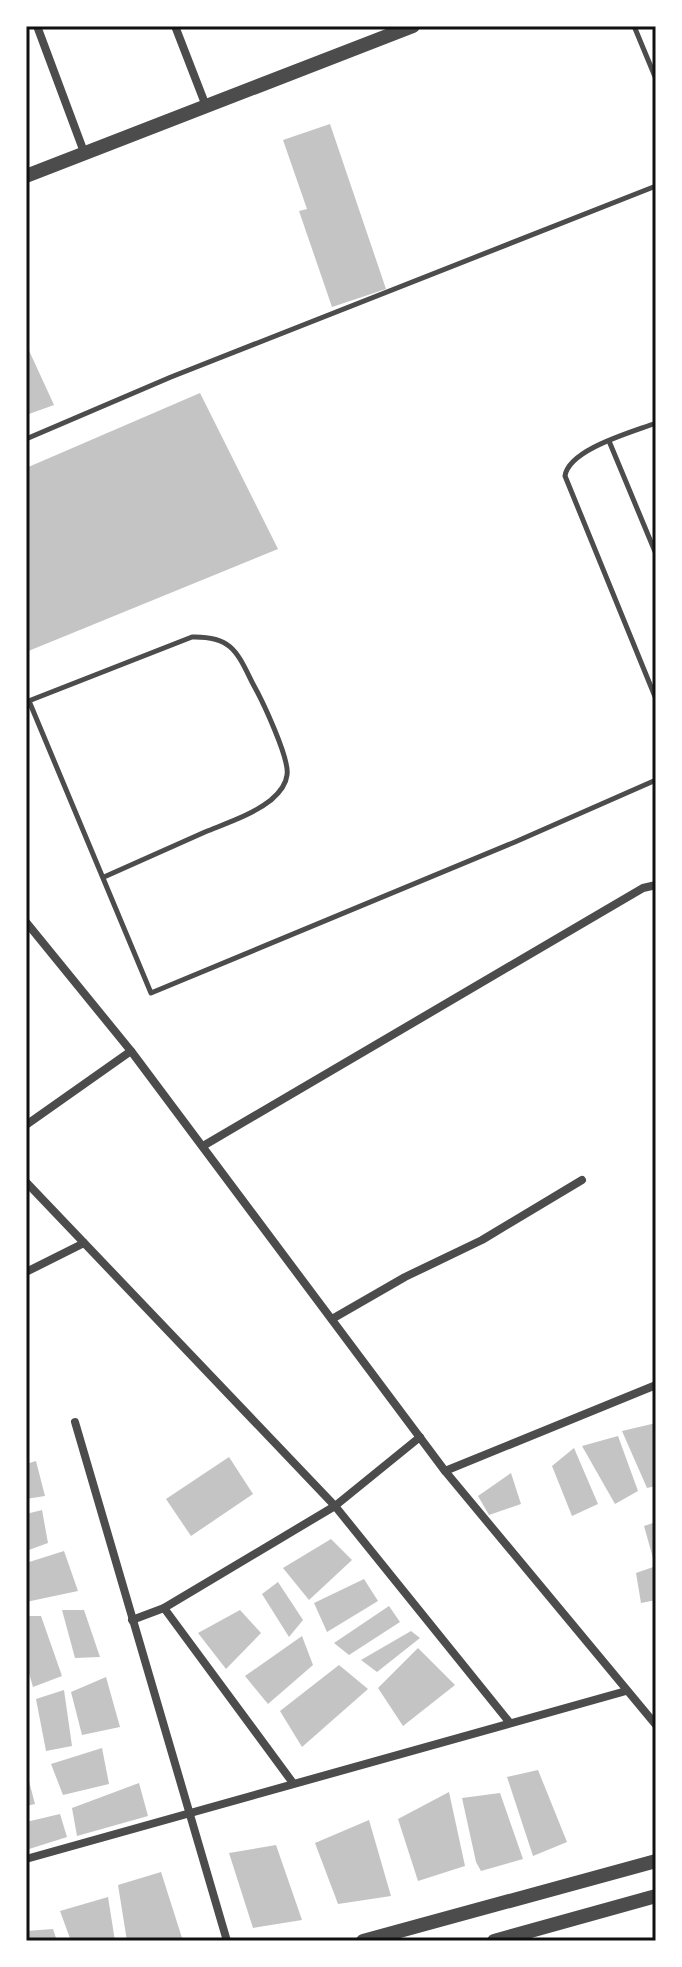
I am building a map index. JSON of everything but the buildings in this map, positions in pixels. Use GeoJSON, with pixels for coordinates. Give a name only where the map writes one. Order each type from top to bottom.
{"type":"FeatureCollection","features":[{"type":"Feature","properties":{"kind":"street"},"geometry":{"type":"LineString","coordinates":[[37,26],[84,152]]}},
{"type":"Feature","properties":{"kind":"street"},"geometry":{"type":"LineString","coordinates":[[175,26],[206,106]]}},
{"type":"Feature","properties":{"kind":"street"},"geometry":{"type":"LineString","coordinates":[[26,176],[413,26]]}},
{"type":"Feature","properties":{"kind":"street"},"geometry":{"type":"LineString","coordinates":[[203,1146],[643,888],[656,885]]}},
{"type":"Feature","properties":{"kind":"street"},"geometry":{"type":"LineString","coordinates":[[26,922],[131,1051],[445,1471],[656,1725]]}},
{"type":"Feature","properties":{"kind":"street"},"geometry":{"type":"LineString","coordinates":[[26,1125],[131,1051]]}},
{"type":"Feature","properties":{"kind":"street"},"geometry":{"type":"LineString","coordinates":[[332,1319],[405,1277],[482,1240],[582,1180]]}},
{"type":"Feature","properties":{"kind":"street"},"geometry":{"type":"LineString","coordinates":[[26,1182],[335,1506],[510,1723]]}},
{"type":"Feature","properties":{"kind":"street"},"geometry":{"type":"LineString","coordinates":[[26,1272],[84,1243]]}},
{"type":"Feature","properties":{"kind":"street"},"geometry":{"type":"LineString","coordinates":[[445,1471],[656,1385]]}},
{"type":"Feature","properties":{"kind":"street"},"geometry":{"type":"LineString","coordinates":[[75,1422],[227,1941]]}},
{"type":"Feature","properties":{"kind":"street"},"geometry":{"type":"LineString","coordinates":[[132,1620],[164,1608],[335,1506],[420,1437]]}},
{"type":"Feature","properties":{"kind":"street"},"geometry":{"type":"LineString","coordinates":[[164,1608],[293,1783]]}},
{"type":"Feature","properties":{"kind":"street"},"geometry":{"type":"LineString","coordinates":[[26,1859],[626,1691]]}},
{"type":"Feature","properties":{"kind":"street"},"geometry":{"type":"LineString","coordinates":[[363,1941],[656,1861]]}},
{"type":"Feature","properties":{"kind":"street"},"geometry":{"type":"LineString","coordinates":[[494,1941],[656,1896]]}},
{"type":"Feature","properties":{"kind":"lane"},"geometry":{"type":"LineString","coordinates":[[634,26],[656,79]]}},
{"type":"Feature","properties":{"kind":"lane"},"geometry":{"type":"LineString","coordinates":[[26,439],[171,377],[656,186]]}},
{"type":"Feature","properties":{"kind":"lane"},"geometry":{"type":"LineString","coordinates":[[656,423],[578,455],[566,469],[565,476],[656,699]]}},
{"type":"Feature","properties":{"kind":"lane"},"geometry":{"type":"LineString","coordinates":[[609,441],[656,554]]}},
{"type":"Feature","properties":{"kind":"lane"},"geometry":{"type":"LineString","coordinates":[[104,877],[241,817],[269,801],[281,790],[287,776],[287,764],[261,699],[237,651],[225,642],[210,637],[192,637],[28,701],[151,993],[656,780]]}}]}
